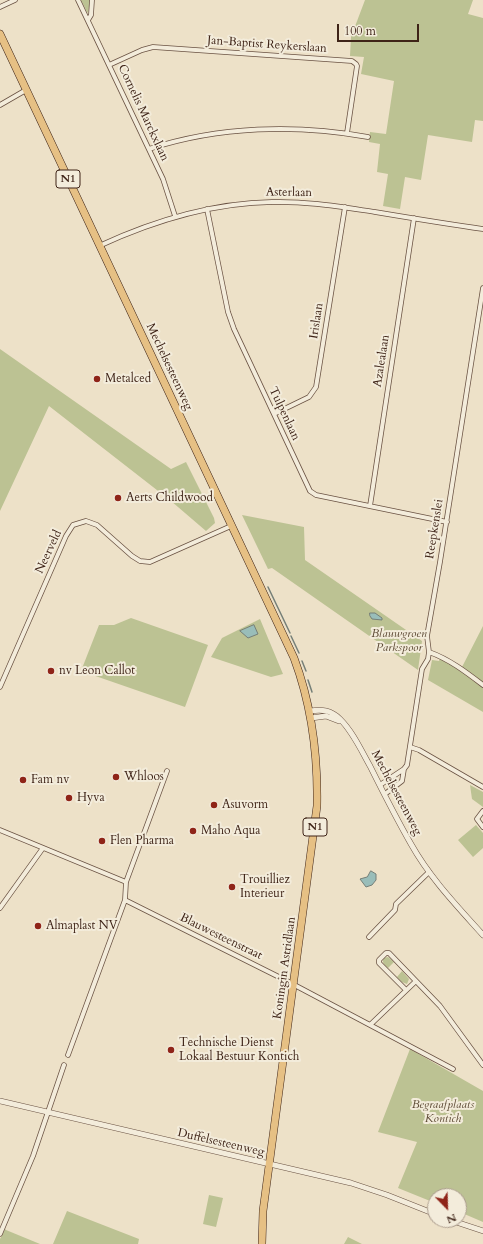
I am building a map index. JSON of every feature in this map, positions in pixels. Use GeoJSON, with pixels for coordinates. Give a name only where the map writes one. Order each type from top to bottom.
{"type":"FeatureCollection","features":[{"type":"Feature","properties":{"kind":"main road","name":"Mechelsesteenweg"},"geometry":{"type":"LineString","coordinates":[[0,34],[294,658],[303,683],[310,715]]}},
{"type":"Feature","properties":{"kind":"main road","name":"Koningin Astridlaan"},"geometry":{"type":"LineString","coordinates":[[262,1244],[263,1211],[317,806],[318,778],[316,749],[310,715]]}},
{"type":"Feature","properties":{"kind":"street"},"geometry":{"type":"LineString","coordinates":[[0,7],[15,0]]}},
{"type":"Feature","properties":{"kind":"street","name":"Cornelis Marckxlaan"},"geometry":{"type":"LineString","coordinates":[[78,0],[149,149],[165,185],[175,216]]}},
{"type":"Feature","properties":{"kind":"street"},"geometry":{"type":"LineString","coordinates":[[88,20],[91,15],[92,0]]}},
{"type":"Feature","properties":{"kind":"street","name":"Jan-Baptist Reykerslaan"},"geometry":{"type":"LineString","coordinates":[[109,65],[142,50],[153,47],[352,61],[357,66],[346,133]]}},
{"type":"Feature","properties":{"kind":"street"},"geometry":{"type":"LineString","coordinates":[[0,105],[26,90]]}},
{"type":"Feature","properties":{"kind":"street"},"geometry":{"type":"LineString","coordinates":[[149,149],[200,136],[246,130],[289,129],[346,133],[368,137]]}},
{"type":"Feature","properties":{"kind":"street","name":"Asterlaan"},"geometry":{"type":"LineString","coordinates":[[99,246],[140,228],[175,216],[234,205],[272,202],[310,203],[345,207],[483,229]]}},
{"type":"Feature","properties":{"kind":"street","name":"Irislaan"},"geometry":{"type":"LineString","coordinates":[[274,414],[309,397],[316,387],[345,207]]}},
{"type":"Feature","properties":{"kind":"street","name":"Tulpenlaan"},"geometry":{"type":"LineString","coordinates":[[207,209],[222,285],[231,321],[237,337],[311,492],[316,495],[447,522]]}},
{"type":"Feature","properties":{"kind":"street","name":"Azalealaan"},"geometry":{"type":"LineString","coordinates":[[370,506],[414,218]]}},
{"type":"Feature","properties":{"kind":"street","name":"Reepkenslei"},"geometry":{"type":"LineString","coordinates":[[385,794],[402,781],[404,769],[407,765],[422,669],[428,659],[429,652],[427,636],[447,522],[483,288]]}},
{"type":"Feature","properties":{"kind":"street","name":"Neerveld"},"geometry":{"type":"LineString","coordinates":[[0,687],[66,536],[73,525],[86,521],[97,525],[132,556],[140,561],[150,562],[231,526]]}},
{"type":"Feature","properties":{"kind":"street"},"geometry":{"type":"LineString","coordinates":[[429,652],[441,656],[451,662],[483,685]]}},
{"type":"Feature","properties":{"kind":"street","name":"Mechelsesteenweg"},"geometry":{"type":"LineString","coordinates":[[310,715],[326,711],[333,713],[344,724],[361,749],[411,846],[448,898],[483,934]]}},
{"type":"Feature","properties":{"kind":"street"},"geometry":{"type":"LineString","coordinates":[[410,747],[419,750],[483,788]]}},
{"type":"Feature","properties":{"kind":"street"},"geometry":{"type":"LineString","coordinates":[[380,785],[404,769]]}},
{"type":"Feature","properties":{"kind":"street"},"geometry":{"type":"LineString","coordinates":[[68,1055],[125,900],[126,882],[167,771]]}},
{"type":"Feature","properties":{"kind":"street"},"geometry":{"type":"LineString","coordinates":[[483,811],[477,819],[483,827]]}},
{"type":"Feature","properties":{"kind":"street"},"geometry":{"type":"LineString","coordinates":[[0,830],[126,882]]}},
{"type":"Feature","properties":{"kind":"street"},"geometry":{"type":"LineString","coordinates":[[0,908],[43,848]]}},
{"type":"Feature","properties":{"kind":"street"},"geometry":{"type":"LineString","coordinates":[[369,937],[395,910],[396,904],[429,872]]}},
{"type":"Feature","properties":{"kind":"street","name":"Blauwesteenstraat"},"geometry":{"type":"LineString","coordinates":[[125,900],[294,985],[453,1069]]}},
{"type":"Feature","properties":{"kind":"street"},"geometry":{"type":"LineString","coordinates":[[406,990],[379,963],[379,960],[386,953],[389,954],[416,981],[444,1012],[483,1065]]}},
{"type":"Feature","properties":{"kind":"street"},"geometry":{"type":"LineString","coordinates":[[370,1025],[416,981]]}},
{"type":"Feature","properties":{"kind":"street"},"geometry":{"type":"LineString","coordinates":[[0,1234],[33,1156],[64,1065]]}},
{"type":"Feature","properties":{"kind":"street","name":"Duffelsesteenweg"},"geometry":{"type":"LineString","coordinates":[[0,1101],[369,1188],[427,1211]]}},
{"type":"Feature","properties":{"kind":"street"},"geometry":{"type":"LineString","coordinates":[[467,1226],[483,1231]]}},
{"type":"Feature","properties":{"kind":"green space"},"geometry":{"type":"Polygon","coordinates":[[[81,0],[90,0],[88,13],[87,12],[81,0]]]}},
{"type":"Feature","properties":{"kind":"green space"},"geometry":{"type":"Polygon","coordinates":[[[365,0],[473,0],[468,14],[483,18],[483,121],[475,120],[472,142],[428,135],[421,180],[405,177],[400,209],[383,206],[388,174],[377,172],[380,144],[369,142],[370,132],[386,134],[394,81],[361,74],[364,57],[350,56],[351,37],[365,0]]]}},
{"type":"Feature","properties":{"kind":"green space"},"geometry":{"type":"Polygon","coordinates":[[[0,349],[171,469],[186,462],[214,518],[215,523],[206,531],[171,501],[49,406],[0,511],[0,349]]]}},
{"type":"Feature","properties":{"kind":"green space","name":"Blauwgroen Parkspoor"},"geometry":{"type":"Polygon","coordinates":[[[242,515],[304,527],[305,560],[422,641],[418,670],[272,568],[268,569],[242,515]]]}},
{"type":"Feature","properties":{"kind":"green space"},"geometry":{"type":"Polygon","coordinates":[[[131,618],[208,645],[185,707],[81,671],[99,625],[114,625],[131,618]]]}},
{"type":"Feature","properties":{"kind":"green space"},"geometry":{"type":"Polygon","coordinates":[[[260,619],[283,674],[271,677],[211,657],[222,638],[260,619]]]}},
{"type":"Feature","properties":{"kind":"green space"},"geometry":{"type":"Polygon","coordinates":[[[483,626],[483,682],[462,667],[483,626]]]}},
{"type":"Feature","properties":{"kind":"green space","name":"Blauwgroen Parkspoor"},"geometry":{"type":"Polygon","coordinates":[[[441,656],[483,685],[483,712],[428,680],[432,660],[439,661],[441,656]]]}},
{"type":"Feature","properties":{"kind":"green space"},"geometry":{"type":"Polygon","coordinates":[[[470,785],[483,792],[483,807],[472,799],[470,785]]]}},
{"type":"Feature","properties":{"kind":"green space"},"geometry":{"type":"Polygon","coordinates":[[[476,825],[483,833],[483,848],[473,857],[458,840],[476,825]]]}},
{"type":"Feature","properties":{"kind":"green space"},"geometry":{"type":"Polygon","coordinates":[[[388,957],[394,962],[388,968],[383,961],[384,958],[388,957]]]}},
{"type":"Feature","properties":{"kind":"green space"},"geometry":{"type":"Polygon","coordinates":[[[402,971],[409,979],[407,984],[402,982],[397,977],[402,971]]]}},
{"type":"Feature","properties":{"kind":"green space","name":"Begraafplaats Kontich"},"geometry":{"type":"Polygon","coordinates":[[[410,1049],[483,1091],[483,1222],[467,1215],[467,1188],[427,1188],[427,1200],[398,1188],[417,1142],[378,1132],[410,1049]]]}},
{"type":"Feature","properties":{"kind":"green space"},"geometry":{"type":"Polygon","coordinates":[[[209,1195],[223,1198],[216,1227],[203,1224],[209,1195]]]}},
{"type":"Feature","properties":{"kind":"green space"},"geometry":{"type":"Polygon","coordinates":[[[67,1211],[139,1239],[138,1244],[53,1244],[67,1211]]]}},
{"type":"Feature","properties":{"kind":"green space"},"geometry":{"type":"Polygon","coordinates":[[[5,1229],[40,1244],[0,1244],[0,1239],[5,1229]]]}},
{"type":"Feature","properties":{"kind":"green space"},"geometry":{"type":"Polygon","coordinates":[[[348,1237],[362,1244],[344,1244],[348,1237]]]}},
{"type":"Feature","properties":{"kind":"water"},"geometry":{"type":"Polygon","coordinates":[[[370,613],[375,613],[382,618],[382,620],[372,619],[370,613]]]}},
{"type":"Feature","properties":{"kind":"water"},"geometry":{"type":"Polygon","coordinates":[[[254,625],[258,634],[248,638],[240,631],[254,625]]]}},
{"type":"Feature","properties":{"kind":"water"},"geometry":{"type":"Polygon","coordinates":[[[371,871],[376,874],[376,880],[372,885],[366,887],[360,879],[367,877],[371,871]]]}},
{"type":"Feature","properties":{"kind":"waterway"},"geometry":{"type":"LineString","coordinates":[[268,587],[290,633]]}},
{"type":"Feature","properties":{"kind":"waterway"},"geometry":{"type":"LineString","coordinates":[[291,636],[299,653]]}},
{"type":"Feature","properties":{"kind":"waterway"},"geometry":{"type":"LineString","coordinates":[[302,661],[306,671]]}},
{"type":"Feature","properties":{"kind":"waterway"},"geometry":{"type":"LineString","coordinates":[[308,680],[312,692]]}},
{"type":"Feature","properties":{"kind":"place","name":"Metalced"},"geometry":{"type":"Point","coordinates":[97,379]}},
{"type":"Feature","properties":{"kind":"place","name":"Aerts Childwood"},"geometry":{"type":"Point","coordinates":[118,498]}},
{"type":"Feature","properties":{"kind":"place","name":"nv Leon Callot"},"geometry":{"type":"Point","coordinates":[51,671]}},
{"type":"Feature","properties":{"kind":"place","name":"Whloos"},"geometry":{"type":"Point","coordinates":[116,777]}},
{"type":"Feature","properties":{"kind":"place","name":"Fam nv"},"geometry":{"type":"Point","coordinates":[23,780]}},
{"type":"Feature","properties":{"kind":"place","name":"Hyva"},"geometry":{"type":"Point","coordinates":[69,798]}},
{"type":"Feature","properties":{"kind":"place","name":"Asuvorm"},"geometry":{"type":"Point","coordinates":[214,805]}},
{"type":"Feature","properties":{"kind":"place","name":"Maho Aqua"},"geometry":{"type":"Point","coordinates":[193,831]}},
{"type":"Feature","properties":{"kind":"place","name":"Flen Pharma"},"geometry":{"type":"Point","coordinates":[102,841]}},
{"type":"Feature","properties":{"kind":"place","name":"Trouilliez Interieur"},"geometry":{"type":"Point","coordinates":[232,887]}},
{"type":"Feature","properties":{"kind":"place","name":"Almaplast NV"},"geometry":{"type":"Point","coordinates":[38,926]}},
{"type":"Feature","properties":{"kind":"place","name":"Technische Dienst Lokaal Bestuur Kontich"},"geometry":{"type":"Point","coordinates":[171,1050]}}]}
